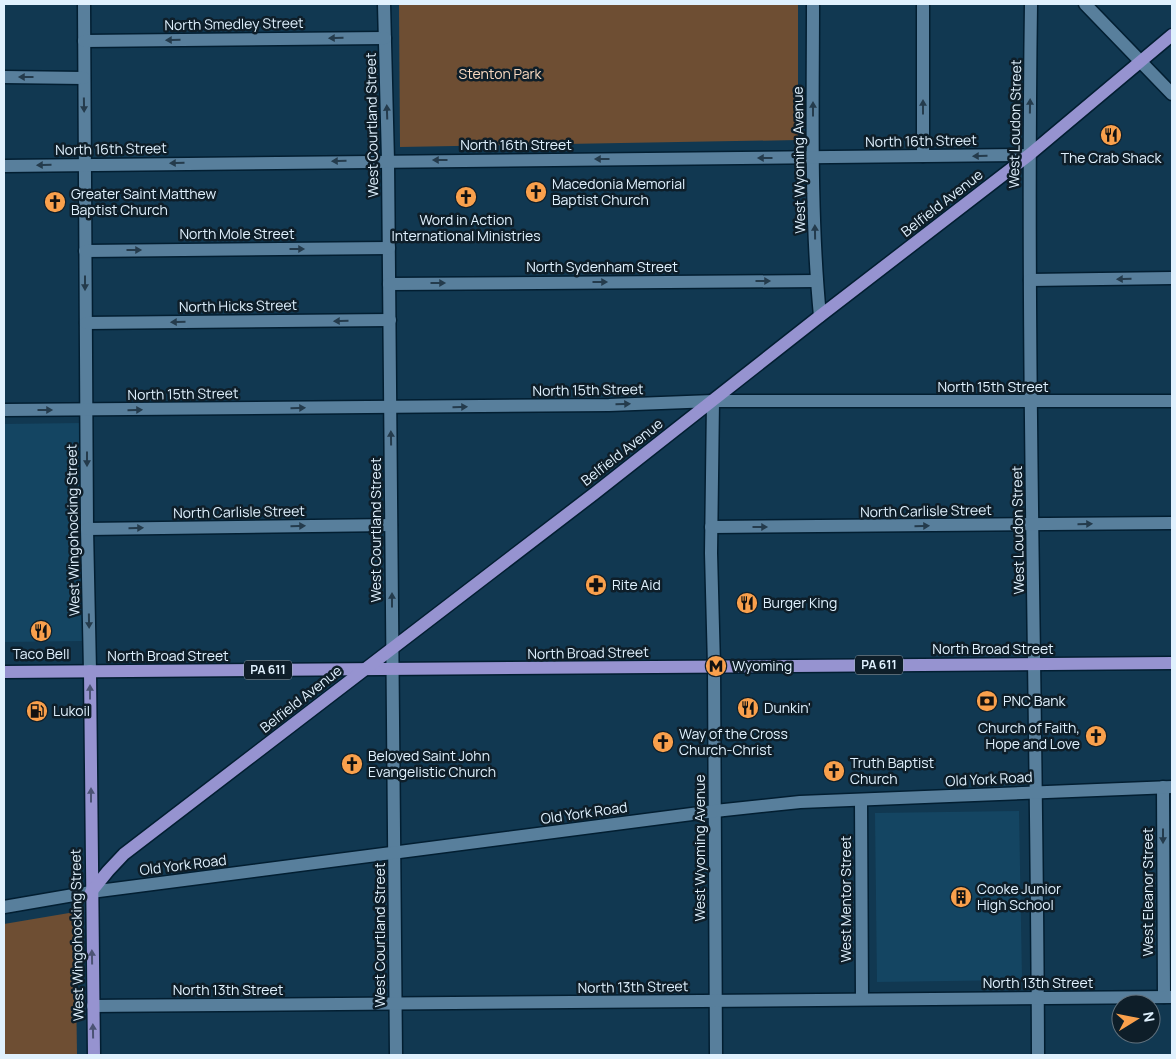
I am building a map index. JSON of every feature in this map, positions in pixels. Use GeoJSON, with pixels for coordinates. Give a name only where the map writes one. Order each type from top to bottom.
{"type":"FeatureCollection","features":[{"type":"Feature","properties":{"kind":"main road","name":"Belfield Avenue"},"geometry":{"type":"LineString","coordinates":[[91,892],[124,854],[392,649],[1029,155],[1172,34]]}},
{"type":"Feature","properties":{"kind":"main road","name":"North Broad Street"},"geometry":{"type":"LineString","coordinates":[[4,672],[1172,663]]}},
{"type":"Feature","properties":{"kind":"main road","name":"West Wingohocking Street"},"geometry":{"type":"LineString","coordinates":[[90,671],[94,1055]]}},
{"type":"Feature","properties":{"kind":"street","name":"West Wingohocking Street"},"geometry":{"type":"LineString","coordinates":[[84,4],[87,529],[90,671]]}},
{"type":"Feature","properties":{"kind":"street","name":"West Courtland Street"},"geometry":{"type":"LineString","coordinates":[[384,4],[390,320],[396,1055]]}},
{"type":"Feature","properties":{"kind":"street","name":"West Wyoming Avenue"},"geometry":{"type":"LineString","coordinates":[[813,4],[813,158],[816,280],[820,316]]}},
{"type":"Feature","properties":{"kind":"street"},"geometry":{"type":"LineString","coordinates":[[923,4],[923,156]]}},
{"type":"Feature","properties":{"kind":"street","name":"West Loudon Street"},"geometry":{"type":"LineString","coordinates":[[1031,4],[1029,155],[1038,1055]]}},
{"type":"Feature","properties":{"kind":"street"},"geometry":{"type":"LineString","coordinates":[[1085,4],[1172,94]]}},
{"type":"Feature","properties":{"kind":"street","name":"North Smedley Street"},"geometry":{"type":"LineString","coordinates":[[84,41],[385,38]]}},
{"type":"Feature","properties":{"kind":"street"},"geometry":{"type":"LineString","coordinates":[[4,77],[84,78]]}},
{"type":"Feature","properties":{"kind":"street","name":"North 16th Street"},"geometry":{"type":"LineString","coordinates":[[4,166],[1029,155]]}},
{"type":"Feature","properties":{"kind":"street","name":"North Mole Street"},"geometry":{"type":"LineString","coordinates":[[85,251],[389,248]]}},
{"type":"Feature","properties":{"kind":"street"},"geometry":{"type":"LineString","coordinates":[[1030,280],[1172,278]]}},
{"type":"Feature","properties":{"kind":"street","name":"North Sydenham Street"},"geometry":{"type":"LineString","coordinates":[[389,284],[816,280]]}},
{"type":"Feature","properties":{"kind":"street","name":"North Hicks Street"},"geometry":{"type":"LineString","coordinates":[[86,323],[390,320]]}},
{"type":"Feature","properties":{"kind":"street","name":"West Wyoming Avenue"},"geometry":{"type":"LineString","coordinates":[[713,401],[711,527],[714,666],[716,1055]]}},
{"type":"Feature","properties":{"kind":"street","name":"North 15th Street"},"geometry":{"type":"LineString","coordinates":[[4,410],[610,405],[713,401],[1172,401]]}},
{"type":"Feature","properties":{"kind":"street","name":"North Carlisle Street"},"geometry":{"type":"LineString","coordinates":[[711,527],[1172,523]]}},
{"type":"Feature","properties":{"kind":"street","name":"North Carlisle Street"},"geometry":{"type":"LineString","coordinates":[[87,529],[392,525]]}},
{"type":"Feature","properties":{"kind":"street","name":"Old York Road"},"geometry":{"type":"LineString","coordinates":[[4,907],[91,892],[715,811],[800,802],[1168,787]]}},
{"type":"Feature","properties":{"kind":"street","name":"West Eleanor Street"},"geometry":{"type":"LineString","coordinates":[[1168,787],[1168,997]]}},
{"type":"Feature","properties":{"kind":"street","name":"West Mentor Street"},"geometry":{"type":"LineString","coordinates":[[861,800],[862,998]]}},
{"type":"Feature","properties":{"kind":"street","name":"North 13th Street"},"geometry":{"type":"LineString","coordinates":[[93,1006],[862,998],[1168,997]]}},
{"type":"Feature","properties":{"kind":"shaded area"},"geometry":{"type":"Polygon","coordinates":[[[81,423],[84,641],[4,642],[4,424],[81,423]]]}},
{"type":"Feature","properties":{"kind":"shaded area","name":"Cooke Junior High School"},"geometry":{"type":"Polygon","coordinates":[[[1019,811],[1022,980],[877,982],[875,813],[1019,811]]]}},
{"type":"Feature","properties":{"kind":"green space","name":"Stenton Park"},"geometry":{"type":"Polygon","coordinates":[[[399,4],[798,4],[798,140],[400,147],[399,4]]]}},
{"type":"Feature","properties":{"kind":"green space"},"geometry":{"type":"Polygon","coordinates":[[[75,912],[77,1055],[4,1055],[4,924],[75,912]]]}},
{"type":"Feature","properties":{"kind":"place","name":"The Crab Shack"},"geometry":{"type":"Point","coordinates":[1111,135]}},
{"type":"Feature","properties":{"kind":"place","name":"Macedonia Memorial Baptist Church"},"geometry":{"type":"Point","coordinates":[536,192]}},
{"type":"Feature","properties":{"kind":"place","name":"Word in Action International Ministries"},"geometry":{"type":"Point","coordinates":[466,197]}},
{"type":"Feature","properties":{"kind":"place","name":"Greater Saint Matthew Baptist Church"},"geometry":{"type":"Point","coordinates":[55,202]}},
{"type":"Feature","properties":{"kind":"place","name":"Rite Aid"},"geometry":{"type":"Point","coordinates":[596,585]}},
{"type":"Feature","properties":{"kind":"place","name":"Burger King"},"geometry":{"type":"Point","coordinates":[747,603]}},
{"type":"Feature","properties":{"kind":"place","name":"Taco Bell"},"geometry":{"type":"Point","coordinates":[41,631]}},
{"type":"Feature","properties":{"kind":"place","name":"Wyoming"},"geometry":{"type":"Point","coordinates":[716,666]}},
{"type":"Feature","properties":{"kind":"place","name":"PNC Bank"},"geometry":{"type":"Point","coordinates":[987,701]}},
{"type":"Feature","properties":{"kind":"place","name":"Dunkin'"},"geometry":{"type":"Point","coordinates":[748,708]}},
{"type":"Feature","properties":{"kind":"place","name":"Lukoil"},"geometry":{"type":"Point","coordinates":[37,711]}},
{"type":"Feature","properties":{"kind":"place","name":"Church of Faith, Hope and Love"},"geometry":{"type":"Point","coordinates":[1096,736]}},
{"type":"Feature","properties":{"kind":"place","name":"Way of the Cross Church-Christ"},"geometry":{"type":"Point","coordinates":[663,742]}},
{"type":"Feature","properties":{"kind":"place","name":"Beloved Saint John Evangelistic Church"},"geometry":{"type":"Point","coordinates":[352,764]}},
{"type":"Feature","properties":{"kind":"place","name":"Truth Baptist Church"},"geometry":{"type":"Point","coordinates":[834,771]}},
{"type":"Feature","properties":{"kind":"place","name":"Cooke Junior High School"},"geometry":{"type":"Point","coordinates":[961,897]}}]}
